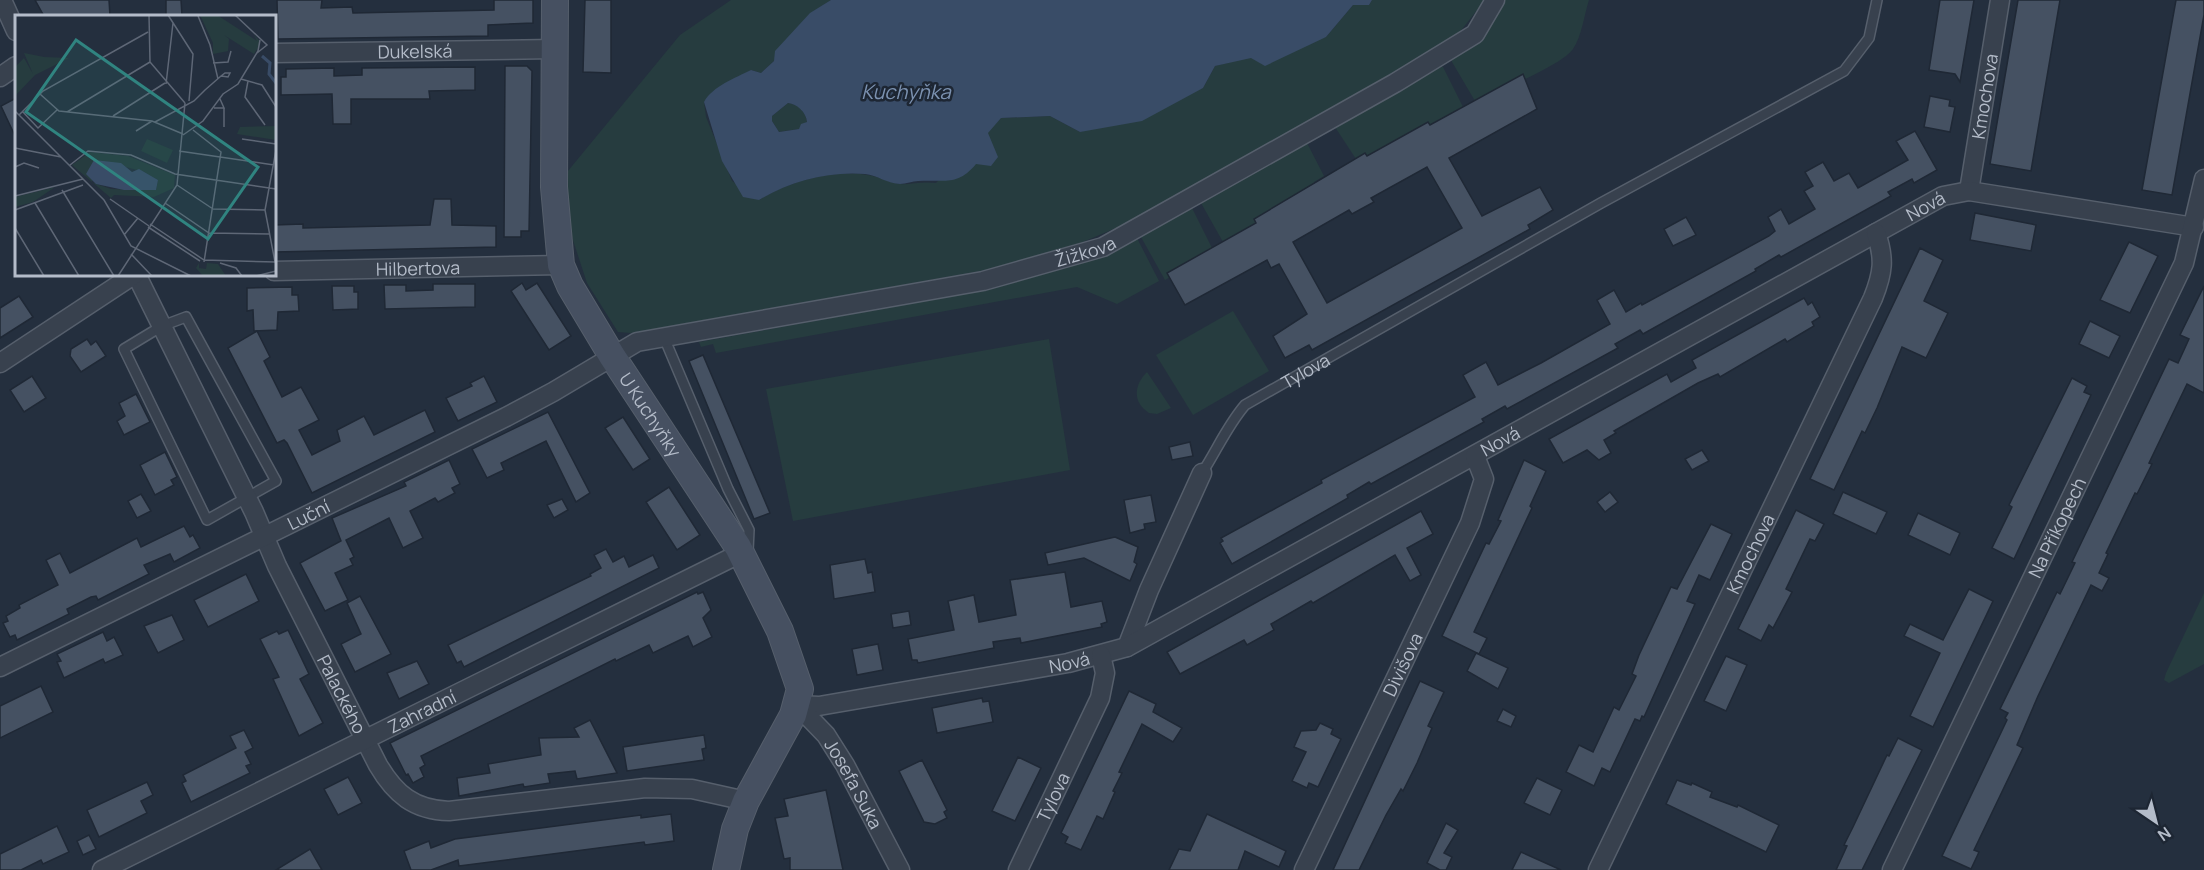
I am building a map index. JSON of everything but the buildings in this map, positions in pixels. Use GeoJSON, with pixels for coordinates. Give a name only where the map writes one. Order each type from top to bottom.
{"type":"FeatureCollection","features":[{"type":"Feature","properties":{"kind":"street"},"geometry":{"type":"LineString","coordinates":[[2,0],[15,30]]}},
{"type":"Feature","properties":{"kind":"street","name":"U Kuchyňky"},"geometry":{"type":"LineString","coordinates":[[555,0],[554,188],[561,265],[570,286],[612,356],[743,556],[768,605],[798,675],[800,689],[798,705],[746,801],[735,829],[726,870]]}},
{"type":"Feature","properties":{"kind":"street","name":"Žižkova"},"geometry":{"type":"LineString","coordinates":[[612,356],[637,342],[663,335],[983,281],[1103,247],[1395,83],[1475,34],[1495,0]]}},
{"type":"Feature","properties":{"kind":"street","name":"Kmochova"},"geometry":{"type":"LineString","coordinates":[[1969,191],[2000,0]]}},
{"type":"Feature","properties":{"kind":"street","name":"Dukelská"},"geometry":{"type":"LineString","coordinates":[[276,53],[555,49]]}},
{"type":"Feature","properties":{"kind":"street"},"geometry":{"type":"LineString","coordinates":[[0,77],[15,67]]}},
{"type":"Feature","properties":{"kind":"street","name":"Na Příkopech"},"geometry":{"type":"LineString","coordinates":[[1892,870],[2184,263],[2204,179]]}},
{"type":"Feature","properties":{"kind":"street","name":"Nová"},"geometry":{"type":"LineString","coordinates":[[798,705],[819,706],[1101,655],[1127,647],[1943,196],[1969,191],[2194,227]]}},
{"type":"Feature","properties":{"kind":"street","name":"Kmochova"},"geometry":{"type":"LineString","coordinates":[[1598,870],[1873,298],[1884,260],[1876,233]]}},
{"type":"Feature","properties":{"kind":"street","name":"Hilbertova"},"geometry":{"type":"LineString","coordinates":[[276,271],[561,265]]}},
{"type":"Feature","properties":{"kind":"street"},"geometry":{"type":"LineString","coordinates":[[0,363],[132,276]]}},
{"type":"Feature","properties":{"kind":"street","name":"Palackého"},"geometry":{"type":"LineString","coordinates":[[136,276],[264,534],[277,566],[387,781],[406,801],[433,810],[449,811],[645,788],[692,789],[746,801]]}},
{"type":"Feature","properties":{"kind":"street","name":"Luční"},"geometry":{"type":"LineString","coordinates":[[0,667],[264,534],[506,417],[553,393],[612,356]]}},
{"type":"Feature","properties":{"kind":"street","name":"Divišova"},"geometry":{"type":"LineString","coordinates":[[1304,870],[1470,523],[1484,479],[1475,456]]}},
{"type":"Feature","properties":{"kind":"street","name":"Tylova"},"geometry":{"type":"LineString","coordinates":[[1127,647],[1149,590],[1202,473]]}},
{"type":"Feature","properties":{"kind":"street","name":"Zahradní"},"geometry":{"type":"LineString","coordinates":[[102,870],[365,738],[743,556]]}},
{"type":"Feature","properties":{"kind":"street","name":"Tylova"},"geometry":{"type":"LineString","coordinates":[[1018,870],[1100,698],[1106,673],[1101,655]]}},
{"type":"Feature","properties":{"kind":"street","name":"Josefa Suka"},"geometry":{"type":"LineString","coordinates":[[798,705],[826,735],[845,765],[900,870]]}},
{"type":"Feature","properties":{"kind":"lane","name":"Tylova"},"geometry":{"type":"LineString","coordinates":[[1202,473],[1218,448],[1229,424],[1245,405],[1601,203],[1844,71],[1869,38],[1877,0]]}},
{"type":"Feature","properties":{"kind":"lane"},"geometry":{"type":"LineString","coordinates":[[186,317],[276,481],[207,520],[124,349],[162,326],[186,317]]}},
{"type":"Feature","properties":{"kind":"lane"},"geometry":{"type":"LineString","coordinates":[[663,335],[728,489],[749,530],[748,550],[743,556]]}},
{"type":"Feature","properties":{"kind":"green space"},"geometry":{"type":"Polygon","coordinates":[[[731,0],[831,0],[810,14],[774,61],[761,73],[751,70],[704,102],[706,117],[732,181],[759,200],[811,178],[840,174],[871,176],[899,184],[936,183],[1001,118],[1050,116],[1080,132],[1203,88],[1215,66],[1326,37],[1353,5],[1369,5],[1372,0],[1485,0],[1459,33],[1436,49],[1123,225],[1083,242],[992,269],[631,333],[618,332],[587,283],[567,222],[563,177],[680,35],[731,0]]]}},
{"type":"Feature","properties":{"kind":"green space"},"geometry":{"type":"Polygon","coordinates":[[[1504,0],[1589,0],[1579,38],[1566,56],[1527,78],[1475,101],[1452,62],[1452,56],[1485,27],[1504,0]]]}},
{"type":"Feature","properties":{"kind":"green space"},"geometry":{"type":"Polygon","coordinates":[[[1438,65],[1443,67],[1463,107],[1430,125],[1428,122],[1367,156],[1356,159],[1335,127],[1438,65]]]}},
{"type":"Feature","properties":{"kind":"green space"},"geometry":{"type":"Polygon","coordinates":[[[788,103],[801,109],[807,122],[799,129],[779,132],[772,121],[772,116],[788,103]]]}},
{"type":"Feature","properties":{"kind":"green space"},"geometry":{"type":"Polygon","coordinates":[[[1302,141],[1307,143],[1324,176],[1314,182],[1315,185],[1254,219],[1256,223],[1223,242],[1201,203],[1202,197],[1302,141]]]}},
{"type":"Feature","properties":{"kind":"green space"},"geometry":{"type":"Polygon","coordinates":[[[1188,206],[1192,208],[1212,248],[1168,272],[1170,277],[1165,280],[1141,237],[1141,231],[1188,206]]]}},
{"type":"Feature","properties":{"kind":"green space"},"geometry":{"type":"Polygon","coordinates":[[[1132,236],[1138,240],[1159,281],[1117,304],[1077,287],[716,353],[713,344],[701,347],[699,342],[996,288],[1084,262],[1083,258],[1132,236]]]}},
{"type":"Feature","properties":{"kind":"green space"},"geometry":{"type":"Polygon","coordinates":[[[1233,311],[1269,371],[1193,415],[1156,355],[1233,311]]]}},
{"type":"Feature","properties":{"kind":"green space"},"geometry":{"type":"Polygon","coordinates":[[[1049,339],[1070,470],[793,521],[766,389],[1049,339]]]}},
{"type":"Feature","properties":{"kind":"green space"},"geometry":{"type":"Polygon","coordinates":[[[1147,372],[1171,408],[1157,414],[1149,413],[1140,404],[1137,399],[1137,388],[1147,372]]]}},
{"type":"Feature","properties":{"kind":"green space"},"geometry":{"type":"Polygon","coordinates":[[[2204,593],[2204,664],[2169,683],[2164,680],[2166,673],[2204,593]]]}},
{"type":"Feature","properties":{"kind":"water","name":"Kuchyňka"},"geometry":{"type":"Polygon","coordinates":[[[831,0],[1372,0],[1369,5],[1353,5],[1326,37],[1265,66],[1251,58],[1215,66],[1203,88],[1142,121],[1080,132],[1050,116],[1001,118],[988,133],[998,157],[991,166],[976,164],[956,179],[900,184],[865,174],[838,174],[797,183],[759,200],[743,197],[722,161],[704,102],[713,91],[731,79],[751,70],[761,73],[774,61],[775,51],[810,13],[831,0]],[[788,103],[772,116],[772,121],[779,132],[799,129],[801,124],[807,122],[803,112],[788,103]]]}}]}
